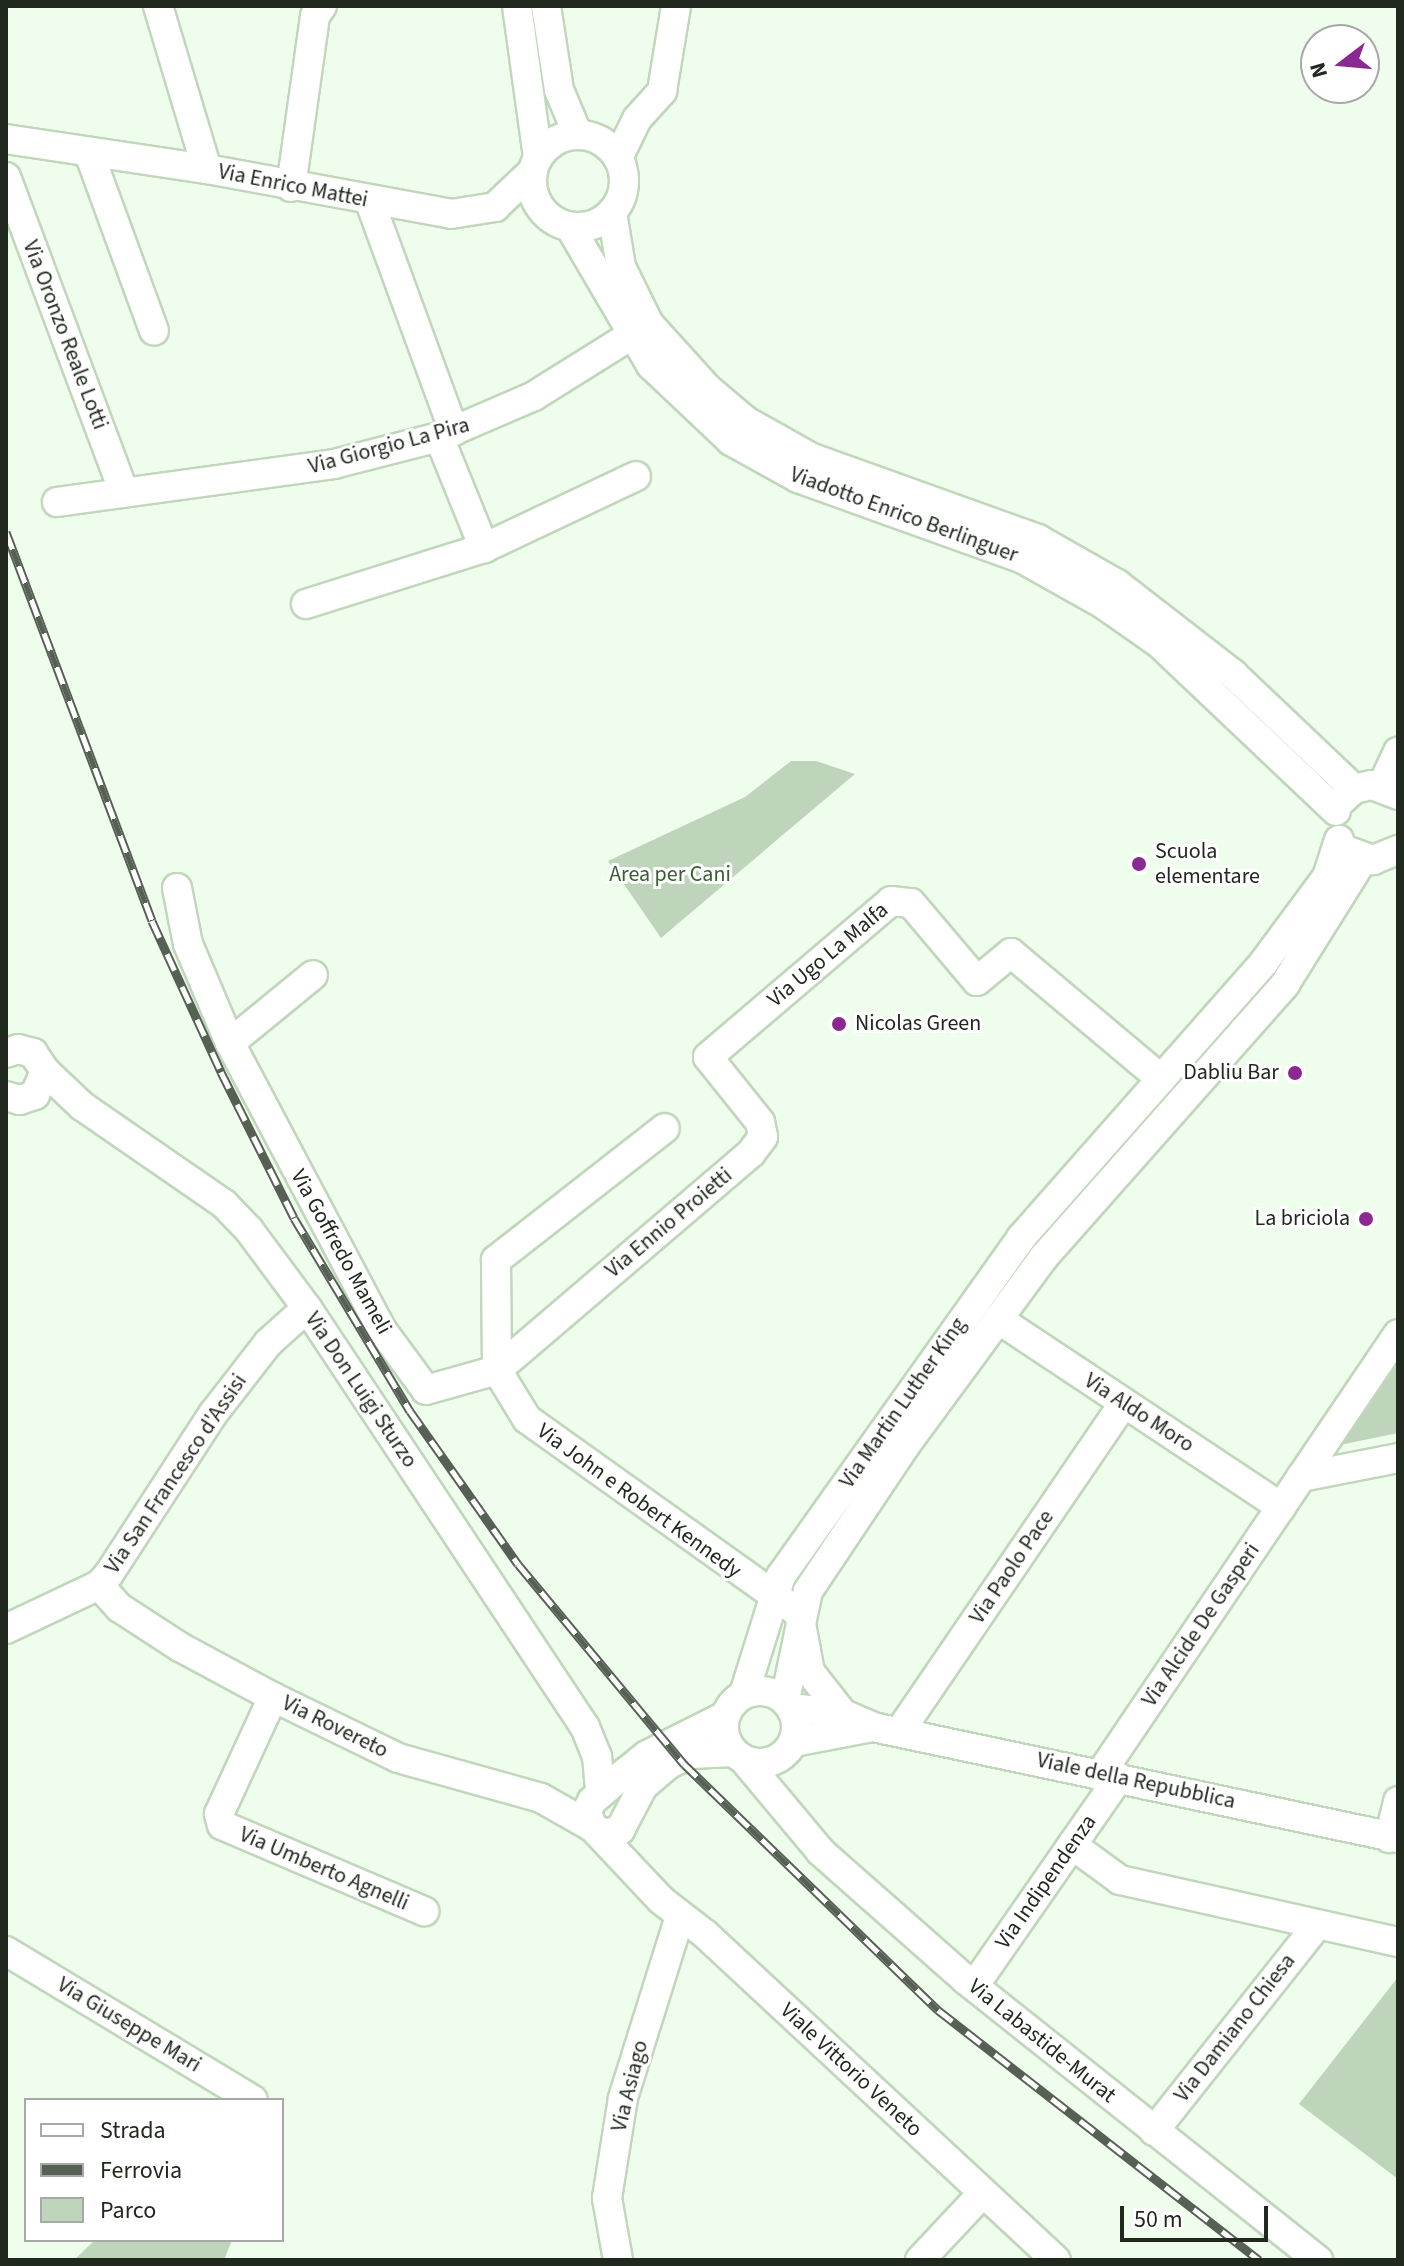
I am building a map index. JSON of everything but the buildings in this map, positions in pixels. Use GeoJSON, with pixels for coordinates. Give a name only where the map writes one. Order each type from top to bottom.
{"type":"FeatureCollection","features":[{"type":"Feature","properties":{"kind":"street"},"geometry":{"type":"LineString","coordinates":[[158,6],[207,169]]}},
{"type":"Feature","properties":{"kind":"street"},"geometry":{"type":"LineString","coordinates":[[291,187],[315,16],[322,6]]}},
{"type":"Feature","properties":{"kind":"street"},"geometry":{"type":"LineString","coordinates":[[517,6],[536,164],[535,198],[558,220],[597,224],[612,212],[624,187],[618,158],[637,119],[662,91],[676,6]]}},
{"type":"Feature","properties":{"kind":"street"},"geometry":{"type":"LineString","coordinates":[[546,6],[559,90],[584,136],[618,158]]}},
{"type":"Feature","properties":{"kind":"street"},"geometry":{"type":"LineString","coordinates":[[495,207],[559,139],[584,136],[637,119]]}},
{"type":"Feature","properties":{"kind":"street","name":"Via Enrico Mattei"},"geometry":{"type":"LineString","coordinates":[[6,139],[207,169],[370,202],[451,214],[495,207],[558,220]]}},
{"type":"Feature","properties":{"kind":"street"},"geometry":{"type":"LineString","coordinates":[[89,153],[154,331]]}},
{"type":"Feature","properties":{"kind":"street","name":"Via Oronzo Reale Lotti"},"geometry":{"type":"LineString","coordinates":[[6,177],[124,493]]}},
{"type":"Feature","properties":{"kind":"street"},"geometry":{"type":"LineString","coordinates":[[370,202],[484,548]]}},
{"type":"Feature","properties":{"kind":"street","name":"Viadotto Enrico Berlinguer"},"geometry":{"type":"LineString","coordinates":[[612,212],[618,259],[640,330]]}},
{"type":"Feature","properties":{"kind":"street","name":"Viadotto Enrico Berlinguer"},"geometry":{"type":"LineString","coordinates":[[558,220],[640,330],[746,421],[812,458],[1038,539],[1117,584],[1225,684],[1354,789]]}},
{"type":"Feature","properties":{"kind":"street","name":"Via Giorgio La Pira"},"geometry":{"type":"LineString","coordinates":[[57,502],[334,464],[447,434],[534,396],[640,330]]}},
{"type":"Feature","properties":{"kind":"street"},"geometry":{"type":"LineString","coordinates":[[306,604],[484,548],[636,476]]}},
{"type":"Feature","properties":{"kind":"street","name":"Viadotto Enrico Berlinguer"},"geometry":{"type":"LineString","coordinates":[[1225,684],[1336,811]]}},
{"type":"Feature","properties":{"kind":"street"},"geometry":{"type":"LineString","coordinates":[[1387,857],[1339,840],[1336,811],[1354,789],[1390,791],[1398,751]]}},
{"type":"Feature","properties":{"kind":"street","name":"Via Martin Luther King"},"geometry":{"type":"LineString","coordinates":[[744,1694],[781,1576],[1021,1238],[1264,962],[1327,877],[1339,840]]}},
{"type":"Feature","properties":{"kind":"street","name":"Via Martin Luther King"},"geometry":{"type":"LineString","coordinates":[[788,1704],[799,1613],[808,1591],[905,1446],[1043,1258],[1285,984],[1387,857]]}},
{"type":"Feature","properties":{"kind":"street","name":"Via Goffredo Mameli"},"geometry":{"type":"LineString","coordinates":[[177,888],[188,944],[230,1043],[382,1330],[426,1390],[497,1370]]}},
{"type":"Feature","properties":{"kind":"street","name":"Via Ugo La Malfa"},"geometry":{"type":"LineString","coordinates":[[708,1057],[891,901],[902,899],[914,907],[977,981],[1011,953],[1161,1079]]}},
{"type":"Feature","properties":{"kind":"street"},"geometry":{"type":"LineString","coordinates":[[230,1043],[313,975]]}},
{"type":"Feature","properties":{"kind":"street","name":"Via Don Luigi Sturzo"},"geometry":{"type":"LineString","coordinates":[[13,1047],[39,1057],[40,1083],[82,1106],[224,1204],[307,1308],[585,1727],[597,1756],[600,1794],[587,1811],[594,1830]]}},
{"type":"Feature","properties":{"kind":"street","name":"Via Ennio Proietti"},"geometry":{"type":"LineString","coordinates":[[497,1370],[763,1137],[760,1122],[708,1057]]}},
{"type":"Feature","properties":{"kind":"street"},"geometry":{"type":"LineString","coordinates":[[6,1096],[20,1100],[40,1083]]}},
{"type":"Feature","properties":{"kind":"street"},"geometry":{"type":"LineString","coordinates":[[497,1370],[496,1260],[665,1128]]}},
{"type":"Feature","properties":{"kind":"street"},"geometry":{"type":"LineString","coordinates":[[1109,1138],[1130,1159]]}},
{"type":"Feature","properties":{"kind":"street","name":"Via San Francesco d'Assisi"},"geometry":{"type":"LineString","coordinates":[[14,1619],[99,1585],[213,1414],[268,1343],[307,1308]]}},
{"type":"Feature","properties":{"kind":"street","name":"Via Aldo Moro"},"geometry":{"type":"LineString","coordinates":[[998,1319],[1281,1507]]}},
{"type":"Feature","properties":{"kind":"street","name":"Via Alcide De Gasperi"},"geometry":{"type":"LineString","coordinates":[[1110,1775],[1281,1507],[1398,1334]]}},
{"type":"Feature","properties":{"kind":"street","name":"Via John e Robert Kennedy"},"geometry":{"type":"LineString","coordinates":[[497,1370],[527,1419],[774,1599],[799,1613]]}},
{"type":"Feature","properties":{"kind":"street","name":"Via Paolo Pace"},"geometry":{"type":"LineString","coordinates":[[886,1729],[1124,1403]]}},
{"type":"Feature","properties":{"kind":"street"},"geometry":{"type":"LineString","coordinates":[[1301,1477],[1398,1458]]}},
{"type":"Feature","properties":{"kind":"street","name":"Via Rovereto"},"geometry":{"type":"LineString","coordinates":[[99,1585],[120,1608],[180,1647],[273,1697],[398,1758],[541,1798],[594,1830]]}},
{"type":"Feature","properties":{"kind":"street","name":"Viale della Repubblica"},"geometry":{"type":"LineString","coordinates":[[799,1613],[810,1672],[843,1714]]}},
{"type":"Feature","properties":{"kind":"street"},"geometry":{"type":"LineString","coordinates":[[600,1794],[647,1755],[725,1716],[744,1694],[765,1691],[788,1704],[789,1748],[782,1804]]}},
{"type":"Feature","properties":{"kind":"street","name":"Via Umberto Agnelli"},"geometry":{"type":"LineString","coordinates":[[273,1697],[219,1814],[222,1825],[424,1911]]}},
{"type":"Feature","properties":{"kind":"street","name":"Viale della Repubblica"},"geometry":{"type":"LineString","coordinates":[[788,1704],[843,1714],[886,1729],[1394,1838]]}},
{"type":"Feature","properties":{"kind":"street"},"geometry":{"type":"LineString","coordinates":[[725,1716],[725,1735],[740,1757]]}},
{"type":"Feature","properties":{"kind":"street","name":"Via Don Luigi Sturzo"},"geometry":{"type":"LineString","coordinates":[[585,1727],[628,1753],[647,1755]]}},
{"type":"Feature","properties":{"kind":"street","name":"Viale della Repubblica"},"geometry":{"type":"LineString","coordinates":[[789,1748],[886,1729]]}},
{"type":"Feature","properties":{"kind":"street"},"geometry":{"type":"LineString","coordinates":[[594,1830],[612,1834],[628,1823],[643,1786],[669,1764],[691,1754],[740,1757],[766,1763],[789,1748]]}},
{"type":"Feature","properties":{"kind":"street","name":"Via Labastide-Murat"},"geometry":{"type":"LineString","coordinates":[[740,1757],[821,1852],[974,1986],[1318,2260]]}},
{"type":"Feature","properties":{"kind":"street","name":"Via Indipendenza"},"geometry":{"type":"LineString","coordinates":[[974,1986],[1072,1845],[1110,1775]]}},
{"type":"Feature","properties":{"kind":"street"},"geometry":{"type":"LineString","coordinates":[[1394,1838],[1398,1801]]}},
{"type":"Feature","properties":{"kind":"street"},"geometry":{"type":"LineString","coordinates":[[628,1823],[643,1884]]}},
{"type":"Feature","properties":{"kind":"street","name":"Viale Vittorio Veneto"},"geometry":{"type":"LineString","coordinates":[[594,1830],[643,1884],[1056,2260]]}},
{"type":"Feature","properties":{"kind":"street","name":"Via Damiano Chiesa"},"geometry":{"type":"LineString","coordinates":[[1072,1845],[1120,1880],[1398,1942]]}},
{"type":"Feature","properties":{"kind":"street","name":"Via Asiago"},"geometry":{"type":"LineString","coordinates":[[618,2260],[607,2198],[623,2098],[680,1916]]}},
{"type":"Feature","properties":{"kind":"street","name":"Via Damiano Chiesa"},"geometry":{"type":"LineString","coordinates":[[1154,2131],[1317,1925]]}},
{"type":"Feature","properties":{"kind":"street","name":"Via Giuseppe Mari"},"geometry":{"type":"LineString","coordinates":[[6,1951],[250,2098]]}},
{"type":"Feature","properties":{"kind":"street"},"geometry":{"type":"LineString","coordinates":[[920,2260],[983,2193]]}},
{"type":"Feature","properties":{"kind":"green space","name":"Area per Cani"},"geometry":{"type":"Polygon","coordinates":[[[791,761],[816,761],[855,774],[661,938],[608,861],[745,797],[791,761]]]}},
{"type":"Feature","properties":{"kind":"green space"},"geometry":{"type":"Polygon","coordinates":[[[1398,1359],[1398,1433],[1340,1445],[1398,1359]]]}},
{"type":"Feature","properties":{"kind":"green space"},"geometry":{"type":"Polygon","coordinates":[[[1398,1977],[1398,2179],[1299,2104],[1398,1977]]]}},
{"type":"Feature","properties":{"kind":"green space"},"geometry":{"type":"Polygon","coordinates":[[[93,2242],[231,2242],[224,2260],[74,2260],[93,2242]]]}},
{"type":"Feature","properties":{"kind":"railway"},"geometry":{"type":"LineString","coordinates":[[6,532],[152,921],[221,1072],[294,1218],[410,1411],[518,1564],[684,1764],[938,2010],[1259,2260]]}},
{"type":"Feature","properties":{"kind":"place","name":"Scuola elementare"},"geometry":{"type":"Point","coordinates":[1139,864]}},
{"type":"Feature","properties":{"kind":"place","name":"Nicolas Green"},"geometry":{"type":"Point","coordinates":[839,1024]}},
{"type":"Feature","properties":{"kind":"place","name":"Dabliu Bar"},"geometry":{"type":"Point","coordinates":[1295,1073]}},
{"type":"Feature","properties":{"kind":"place","name":"La briciola"},"geometry":{"type":"Point","coordinates":[1366,1219]}}]}
